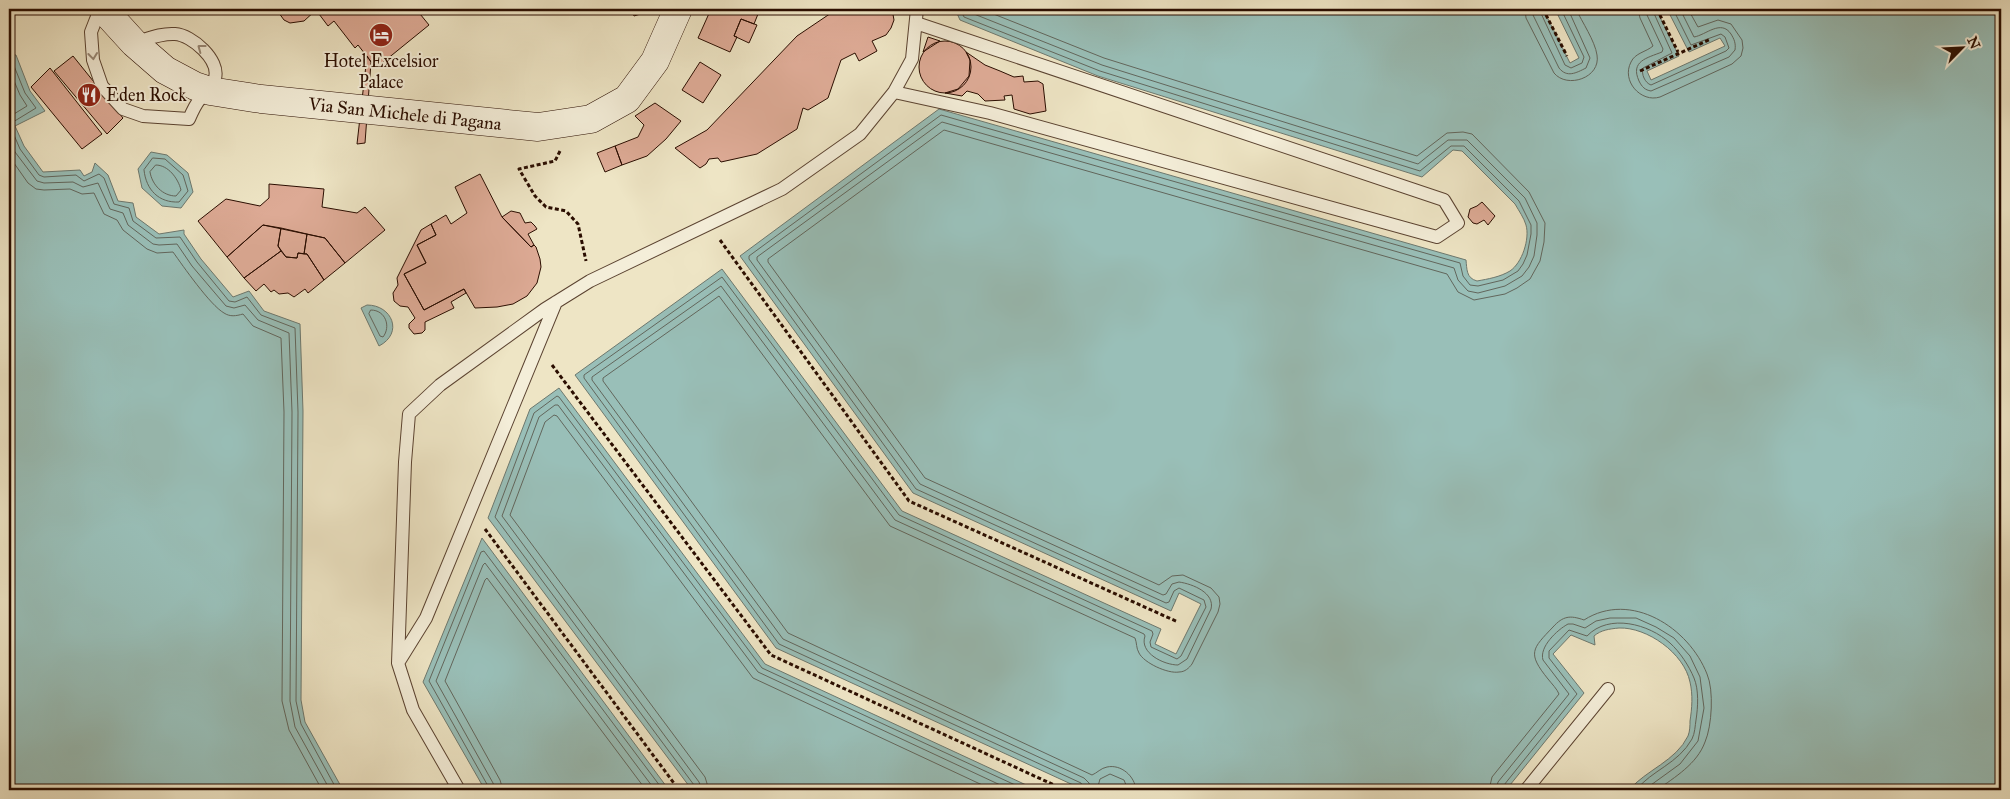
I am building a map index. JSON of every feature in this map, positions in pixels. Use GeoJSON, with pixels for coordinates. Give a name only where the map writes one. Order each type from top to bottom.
{"type":"FeatureCollection","features":[{"type":"Feature","properties":{"kind":"main road","name":"Via San Michele di Pagana"},"geometry":{"type":"LineString","coordinates":[[101,9],[134,43],[165,70],[195,86],[210,91],[261,99],[538,127],[591,119],[627,99],[655,61],[678,9]]}},
{"type":"Feature","properties":{"kind":"lane"},"geometry":{"type":"LineString","coordinates":[[101,9],[92,32],[92,60],[102,86],[123,109],[143,116],[189,119],[202,96],[210,91],[216,75],[209,54],[177,34],[161,34],[134,43]]}},
{"type":"Feature","properties":{"kind":"lane"},"geometry":{"type":"LineString","coordinates":[[460,790],[413,710],[398,663],[405,462],[409,414],[440,385],[556,302],[590,281],[782,189],[860,134],[894,92],[912,59],[918,9]]}},
{"type":"Feature","properties":{"kind":"lane"},"geometry":{"type":"LineString","coordinates":[[894,92],[990,113],[1437,237],[1458,223],[1444,200],[916,23]]}},
{"type":"Feature","properties":{"kind":"lane"},"geometry":{"type":"LineString","coordinates":[[398,663],[426,618],[556,302]]}},
{"type":"Feature","properties":{"kind":"lane"},"geometry":{"type":"LineString","coordinates":[[1526,790],[1608,689]]}},
{"type":"Feature","properties":{"kind":"path"},"geometry":{"type":"LineString","coordinates":[[1543,9],[1566,56]]}},
{"type":"Feature","properties":{"kind":"path"},"geometry":{"type":"LineString","coordinates":[[1657,9],[1678,52]]}},
{"type":"Feature","properties":{"kind":"path"},"geometry":{"type":"LineString","coordinates":[[1640,70],[1711,39]]}},
{"type":"Feature","properties":{"kind":"path"},"geometry":{"type":"LineString","coordinates":[[563,146],[555,162],[519,169],[535,196],[546,208],[566,211],[578,224],[590,281]]}},
{"type":"Feature","properties":{"kind":"path"},"geometry":{"type":"LineString","coordinates":[[708,224],[909,501],[1178,622]]}},
{"type":"Feature","properties":{"kind":"path"},"geometry":{"type":"LineString","coordinates":[[538,346],[771,655],[1065,790]]}},
{"type":"Feature","properties":{"kind":"path"},"geometry":{"type":"LineString","coordinates":[[471,510],[679,790]]}},
{"type":"Feature","properties":{"kind":"water"},"geometry":{"type":"Polygon","coordinates":[[[955,9],[1543,9],[1570,63],[1579,58],[1555,9],[1656,9],[1679,56],[1647,71],[1651,80],[1725,46],[1720,38],[1689,52],[1667,9],[2001,9],[2001,790],[1629,790],[1669,759],[1683,745],[1689,732],[1692,702],[1690,682],[1680,661],[1663,644],[1641,632],[1630,629],[1615,628],[1599,632],[1594,636],[1595,645],[1571,635],[1553,654],[1584,693],[1506,790],[1121,790],[1110,785],[1108,790],[1084,790],[776,648],[575,375],[722,269],[902,511],[1161,629],[1155,644],[1176,654],[1201,604],[1179,593],[1171,611],[913,493],[740,256],[939,109],[1466,260],[1469,275],[1473,280],[1477,281],[1510,271],[1521,257],[1526,244],[1526,225],[1515,204],[1462,151],[1453,150],[1422,177],[1098,76],[960,20],[955,9]]]}},
{"type":"Feature","properties":{"kind":"water"},"geometry":{"type":"Polygon","coordinates":[[[9,54],[16,55],[30,91],[45,111],[15,126],[24,146],[43,172],[80,170],[84,176],[92,172],[95,163],[108,175],[118,201],[133,203],[136,217],[159,234],[184,230],[184,234],[201,259],[233,297],[249,291],[264,311],[300,324],[303,411],[301,700],[305,722],[343,790],[9,790],[9,54]]]}},
{"type":"Feature","properties":{"kind":"water"},"geometry":{"type":"Polygon","coordinates":[[[151,152],[167,155],[188,173],[193,192],[181,208],[162,206],[142,188],[138,169],[151,152]]]}},
{"type":"Feature","properties":{"kind":"water"},"geometry":{"type":"Polygon","coordinates":[[[367,305],[376,306],[383,310],[392,321],[391,334],[387,341],[379,346],[361,308],[367,305]]]}},
{"type":"Feature","properties":{"kind":"water"},"geometry":{"type":"Polygon","coordinates":[[[559,388],[765,664],[1037,790],[692,790],[488,518],[530,409],[559,388]]]}},
{"type":"Feature","properties":{"kind":"water"},"geometry":{"type":"Polygon","coordinates":[[[482,538],[669,790],[485,790],[423,682],[482,538]]]}},
{"type":"Feature","properties":{"kind":"building","name":"Hotel Excelsior Palace"},"geometry":{"type":"Polygon","coordinates":[[[276,9],[416,9],[429,25],[376,68],[358,45],[355,48],[334,21],[328,26],[316,10],[304,21],[290,23],[284,20],[276,9]]]}},
{"type":"Feature","properties":{"kind":"building"},"geometry":{"type":"Polygon","coordinates":[[[631,9],[651,9],[634,16],[631,9]]]}},
{"type":"Feature","properties":{"kind":"building"},"geometry":{"type":"Polygon","coordinates":[[[711,9],[760,9],[754,24],[741,19],[734,36],[737,37],[730,52],[698,38],[711,9]]]}},
{"type":"Feature","properties":{"kind":"building"},"geometry":{"type":"Polygon","coordinates":[[[837,9],[892,9],[894,20],[886,35],[872,41],[877,51],[859,61],[855,53],[841,60],[828,98],[808,110],[803,108],[797,129],[757,154],[721,162],[718,158],[709,159],[700,168],[675,148],[707,130],[797,36],[837,9]]]}},
{"type":"Feature","properties":{"kind":"building"},"geometry":{"type":"Polygon","coordinates":[[[741,19],[757,25],[749,43],[734,36],[741,19]]]}},
{"type":"Feature","properties":{"kind":"building"},"geometry":{"type":"Polygon","coordinates":[[[928,37],[940,41],[923,52],[928,37]]]}},
{"type":"Feature","properties":{"kind":"building"},"geometry":{"type":"Polygon","coordinates":[[[945,41],[955,43],[963,49],[969,57],[971,67],[969,77],[963,85],[955,91],[945,93],[935,91],[927,85],[921,77],[919,67],[921,57],[927,49],[935,43],[945,41]]]}},
{"type":"Feature","properties":{"kind":"building"},"geometry":{"type":"Polygon","coordinates":[[[966,52],[985,65],[1014,77],[1023,76],[1024,82],[1038,81],[1043,84],[1046,111],[1030,114],[1014,109],[1012,95],[1004,96],[1005,100],[985,101],[978,94],[967,91],[962,96],[945,93],[958,89],[969,76],[970,60],[966,52]]]}},
{"type":"Feature","properties":{"kind":"building","name":"Eden Rock"},"geometry":{"type":"Polygon","coordinates":[[[73,56],[123,118],[107,134],[54,71],[73,56]]]}},
{"type":"Feature","properties":{"kind":"building"},"geometry":{"type":"Polygon","coordinates":[[[367,56],[371,62],[365,143],[357,144],[367,56]]]}},
{"type":"Feature","properties":{"kind":"building"},"geometry":{"type":"Polygon","coordinates":[[[700,62],[721,75],[703,103],[682,90],[700,62]]]}},
{"type":"Feature","properties":{"kind":"building"},"geometry":{"type":"Polygon","coordinates":[[[50,68],[102,134],[82,149],[31,87],[50,68]]]}},
{"type":"Feature","properties":{"kind":"building"},"geometry":{"type":"Polygon","coordinates":[[[655,103],[681,121],[666,139],[647,156],[622,165],[615,146],[638,137],[644,125],[635,116],[655,103]]]}},
{"type":"Feature","properties":{"kind":"building"},"geometry":{"type":"Polygon","coordinates":[[[615,146],[622,165],[605,172],[597,153],[615,146]]]}},
{"type":"Feature","properties":{"kind":"building"},"geometry":{"type":"Polygon","coordinates":[[[480,174],[502,217],[531,247],[534,245],[536,247],[541,267],[537,283],[527,296],[513,304],[475,308],[464,289],[424,310],[404,274],[426,263],[417,245],[436,235],[431,224],[446,215],[451,224],[467,213],[455,187],[480,174]]]}},
{"type":"Feature","properties":{"kind":"building"},"geometry":{"type":"Polygon","coordinates":[[[269,184],[324,189],[322,207],[357,213],[365,207],[385,230],[345,263],[325,238],[263,225],[227,257],[198,221],[226,199],[260,206],[269,198],[269,184]]]}},
{"type":"Feature","properties":{"kind":"building"},"geometry":{"type":"Polygon","coordinates":[[[1482,202],[1495,216],[1488,225],[1484,220],[1477,224],[1473,223],[1468,217],[1470,209],[1482,202]]]}},
{"type":"Feature","properties":{"kind":"building"},"geometry":{"type":"Polygon","coordinates":[[[511,211],[520,213],[525,223],[531,222],[537,229],[528,234],[534,245],[531,247],[502,217],[511,211]]]}},
{"type":"Feature","properties":{"kind":"building"},"geometry":{"type":"Polygon","coordinates":[[[431,224],[436,235],[417,245],[426,263],[404,274],[424,310],[464,289],[466,293],[451,302],[454,308],[425,322],[425,330],[422,333],[414,334],[409,328],[409,324],[415,318],[408,307],[400,306],[394,301],[393,293],[398,285],[397,278],[421,230],[431,224]]]}},
{"type":"Feature","properties":{"kind":"building"},"geometry":{"type":"Polygon","coordinates":[[[263,225],[281,228],[278,246],[281,251],[244,278],[227,257],[263,225]]]}},
{"type":"Feature","properties":{"kind":"building"},"geometry":{"type":"Polygon","coordinates":[[[281,228],[307,234],[304,254],[298,253],[297,258],[286,257],[278,246],[281,228]]]}},
{"type":"Feature","properties":{"kind":"building"},"geometry":{"type":"Polygon","coordinates":[[[307,234],[325,238],[345,263],[324,280],[307,254],[304,254],[307,234]]]}},
{"type":"Feature","properties":{"kind":"building"},"geometry":{"type":"Polygon","coordinates":[[[281,251],[286,257],[297,258],[298,253],[307,254],[324,280],[308,293],[305,289],[294,297],[288,293],[279,294],[274,290],[271,292],[264,284],[256,291],[244,278],[281,251]]]}},
{"type":"Feature","properties":{"kind":"place","name":"Hotel Excelsior Palace"},"geometry":{"type":"Point","coordinates":[381,35]}},
{"type":"Feature","properties":{"kind":"place","name":"Eden Rock"},"geometry":{"type":"Point","coordinates":[89,95]}}]}
